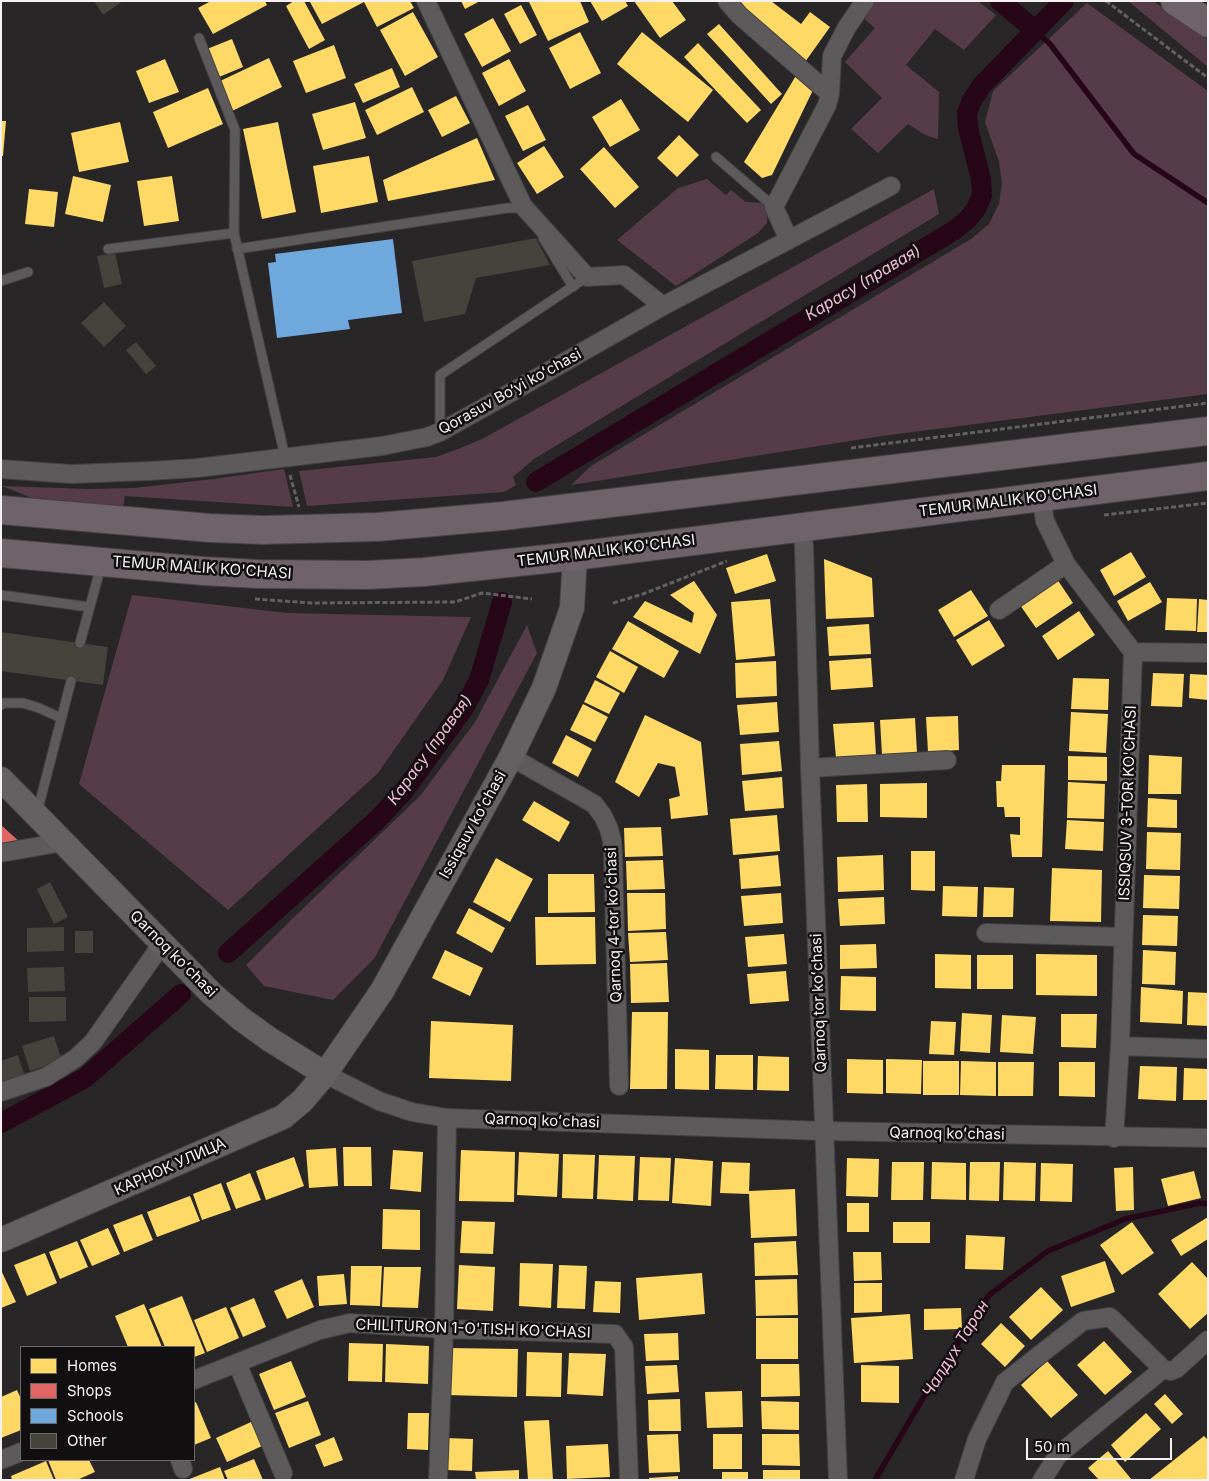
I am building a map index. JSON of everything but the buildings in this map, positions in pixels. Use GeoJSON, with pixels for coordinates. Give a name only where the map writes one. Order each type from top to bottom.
{"type":"FeatureCollection","features":[{"type":"Feature","properties":{"kind":"highway"},"geometry":{"type":"LineString","coordinates":[[1175,1],[1208,23]]}},
{"type":"Feature","properties":{"kind":"highway"},"geometry":{"type":"LineString","coordinates":[[1,498],[13,511],[210,528],[264,530],[368,527],[540,512],[1208,431]]}},
{"type":"Feature","properties":{"kind":"highway","name":"TEMUR MALIK KO'CHASI"},"geometry":{"type":"LineString","coordinates":[[1,553],[203,571],[313,575],[424,572],[575,556],[1208,476]]}},
{"type":"Feature","properties":{"kind":"street"},"geometry":{"type":"LineString","coordinates":[[426,1],[523,206],[580,282],[624,275],[663,306]]}},
{"type":"Feature","properties":{"kind":"street"},"geometry":{"type":"LineString","coordinates":[[727,1],[739,15],[830,94]]}},
{"type":"Feature","properties":{"kind":"street"},"geometry":{"type":"LineString","coordinates":[[789,240],[774,208],[827,105],[830,94],[832,56],[847,27],[865,1]]}},
{"type":"Feature","properties":{"kind":"street","name":"Qorasuv Bo‘yi koʻchasi"},"geometry":{"type":"LineString","coordinates":[[1,469],[43,473],[100,474],[197,468],[413,441],[440,432],[663,306],[891,186]]}},
{"type":"Feature","properties":{"kind":"street"},"geometry":{"type":"LineString","coordinates":[[1041,496],[1045,521],[1066,564],[1132,652],[1208,653]]}},
{"type":"Feature","properties":{"kind":"street","name":"Qarnoq tor koʻchasi"},"geometry":{"type":"LineString","coordinates":[[801,526],[804,546],[810,768],[838,1480]]}},
{"type":"Feature","properties":{"kind":"street","name":"Issiqsuv koʻchasi"},"geometry":{"type":"LineString","coordinates":[[325,1074],[382,991],[511,757],[544,688],[572,608],[575,556]]}},
{"type":"Feature","properties":{"kind":"street"},"geometry":{"type":"LineString","coordinates":[[999,610],[1066,564]]}},
{"type":"Feature","properties":{"kind":"street","name":"ISSIQSUV 3-TOR KO'CHASI"},"geometry":{"type":"LineString","coordinates":[[1114,1138],[1120,1046],[1132,652]]}},
{"type":"Feature","properties":{"kind":"street","name":"Qarnoq 4-tor koʻchasi"},"geometry":{"type":"LineString","coordinates":[[511,757],[594,804],[603,816],[609,829],[613,855],[619,1086]]}},
{"type":"Feature","properties":{"kind":"street"},"geometry":{"type":"LineString","coordinates":[[810,768],[947,760]]}},
{"type":"Feature","properties":{"kind":"street","name":"Qarnoq koʻchasi"},"geometry":{"type":"LineString","coordinates":[[1,779],[37,813],[184,967],[240,1018],[269,1039],[325,1074],[379,1101],[412,1112],[447,1118],[824,1131],[1114,1138],[1208,1138]]}},
{"type":"Feature","properties":{"kind":"street"},"geometry":{"type":"LineString","coordinates":[[1,853],[63,842]]}},
{"type":"Feature","properties":{"kind":"street"},"geometry":{"type":"LineString","coordinates":[[986,933],[1123,937]]}},
{"type":"Feature","properties":{"kind":"street"},"geometry":{"type":"LineString","coordinates":[[1,1092],[46,1078],[88,1048],[162,944]]}},
{"type":"Feature","properties":{"kind":"street"},"geometry":{"type":"LineString","coordinates":[[1120,1046],[1208,1049]]}},
{"type":"Feature","properties":{"kind":"street","name":"КАРНОК УЛИЦА"},"geometry":{"type":"LineString","coordinates":[[1,1240],[283,1117],[303,1100],[325,1074]]}},
{"type":"Feature","properties":{"kind":"street"},"geometry":{"type":"LineString","coordinates":[[438,1479],[444,1329],[447,1118]]}},
{"type":"Feature","properties":{"kind":"street"},"geometry":{"type":"LineString","coordinates":[[964,1480],[977,1439],[1005,1382],[1083,1321],[1110,1317],[1163,1369],[1176,1369],[1208,1340]]}},
{"type":"Feature","properties":{"kind":"street","name":"CHILITURON 1-O'TISH KO'CHASI"},"geometry":{"type":"LineString","coordinates":[[195,1380],[320,1330],[350,1323],[444,1329],[615,1334],[624,1347],[629,1480]]}},
{"type":"Feature","properties":{"kind":"street"},"geometry":{"type":"LineString","coordinates":[[238,1363],[283,1473]]}},
{"type":"Feature","properties":{"kind":"street"},"geometry":{"type":"LineString","coordinates":[[1042,1480],[1058,1455],[1163,1369]]}},
{"type":"Feature","properties":{"kind":"street"},"geometry":{"type":"LineString","coordinates":[[1,1460],[20,1452]]}},
{"type":"Feature","properties":{"kind":"lane"},"geometry":{"type":"LineString","coordinates":[[199,38],[235,130],[234,233],[285,457]]}},
{"type":"Feature","properties":{"kind":"lane"},"geometry":{"type":"LineString","coordinates":[[716,157],[774,208]]}},
{"type":"Feature","properties":{"kind":"lane"},"geometry":{"type":"LineString","coordinates":[[237,249],[508,208],[520,208],[523,206]]}},
{"type":"Feature","properties":{"kind":"lane"},"geometry":{"type":"LineString","coordinates":[[108,249],[234,233]]}},
{"type":"Feature","properties":{"kind":"lane"},"geometry":{"type":"LineString","coordinates":[[1,281],[28,272]]}},
{"type":"Feature","properties":{"kind":"lane"},"geometry":{"type":"LineString","coordinates":[[440,432],[440,375],[580,282]]}},
{"type":"Feature","properties":{"kind":"lane"},"geometry":{"type":"LineString","coordinates":[[80,643],[102,562]]}},
{"type":"Feature","properties":{"kind":"lane"},"geometry":{"type":"LineString","coordinates":[[1,595],[89,607]]}},
{"type":"Feature","properties":{"kind":"lane"},"geometry":{"type":"LineString","coordinates":[[37,813],[70,681]]}},
{"type":"Feature","properties":{"kind":"lane"},"geometry":{"type":"LineString","coordinates":[[1,705],[4,703],[23,703],[40,708],[61,718]]}},
{"type":"Feature","properties":{"kind":"path"},"geometry":{"type":"LineString","coordinates":[[1106,1],[1208,78]]}},
{"type":"Feature","properties":{"kind":"path"},"geometry":{"type":"LineString","coordinates":[[1103,515],[1208,503]]}},
{"type":"Feature","properties":{"kind":"path"},"geometry":{"type":"LineString","coordinates":[[613,603],[643,594],[734,559]]}},
{"type":"Feature","properties":{"kind":"shaded area"},"geometry":{"type":"Polygon","coordinates":[[[875,1],[978,1],[996,15],[964,50],[935,29],[906,65],[939,92],[938,139],[925,135],[908,124],[878,153],[851,129],[882,98],[845,62],[875,28],[862,17],[875,1]]]}},
{"type":"Feature","properties":{"kind":"shaded area"},"geometry":{"type":"Polygon","coordinates":[[[1128,1],[1153,1],[1208,40],[1208,67],[1128,1]]]}},
{"type":"Feature","properties":{"kind":"shaded area"},"geometry":{"type":"Polygon","coordinates":[[[1087,3],[1208,91],[1208,394],[882,436],[571,485],[591,466],[971,239],[989,224],[999,204],[1002,183],[999,162],[985,122],[993,91],[1087,3]]]}},
{"type":"Feature","properties":{"kind":"shaded area"},"geometry":{"type":"Polygon","coordinates":[[[707,179],[726,195],[731,190],[746,202],[763,203],[767,210],[767,223],[758,233],[676,286],[617,240],[678,188],[707,179]]]}},
{"type":"Feature","properties":{"kind":"shaded area"},"geometry":{"type":"Polygon","coordinates":[[[934,189],[939,214],[534,459],[513,477],[516,485],[504,492],[307,506],[299,471],[436,457],[484,438],[934,189]]]}},
{"type":"Feature","properties":{"kind":"shaded area"},"geometry":{"type":"Polygon","coordinates":[[[284,469],[293,507],[125,496],[123,506],[32,498],[2,486],[90,489],[134,488],[284,469]]]}},
{"type":"Feature","properties":{"kind":"shaded area"},"geometry":{"type":"Polygon","coordinates":[[[132,595],[287,613],[471,617],[443,680],[378,773],[228,910],[79,784],[132,595]]]}},
{"type":"Feature","properties":{"kind":"shaded area"},"geometry":{"type":"Polygon","coordinates":[[[527,625],[537,653],[374,959],[333,1000],[264,986],[246,965],[420,796],[475,722],[527,625]]]}},
{"type":"Feature","properties":{"kind":"waterway"},"geometry":{"type":"LineString","coordinates":[[1000,1],[1036,31]]}},
{"type":"Feature","properties":{"kind":"waterway","name":"Карасу (правая)"},"geometry":{"type":"LineString","coordinates":[[536,482],[953,231],[967,220],[976,209],[982,195],[981,179],[968,128],[967,114],[971,102],[982,85],[1064,1]]}},
{"type":"Feature","properties":{"kind":"waterway"},"geometry":{"type":"LineString","coordinates":[[1036,31],[1050,44],[1134,154],[1208,203]]}},
{"type":"Feature","properties":{"kind":"waterway","name":"Карасу (правая)"},"geometry":{"type":"LineString","coordinates":[[228,953],[378,819],[404,791],[464,708],[479,680],[502,602]]}},
{"type":"Feature","properties":{"kind":"waterway","name":"Карасу (правая)"},"geometry":{"type":"LineString","coordinates":[[1,1123],[85,1078],[181,994]]}},
{"type":"Feature","properties":{"kind":"waterway","name":"Чалдух Тарон"},"geometry":{"type":"LineString","coordinates":[[875,1480],[923,1398],[989,1295],[1048,1251],[1125,1219],[1200,1203],[1208,1204]]}}]}
